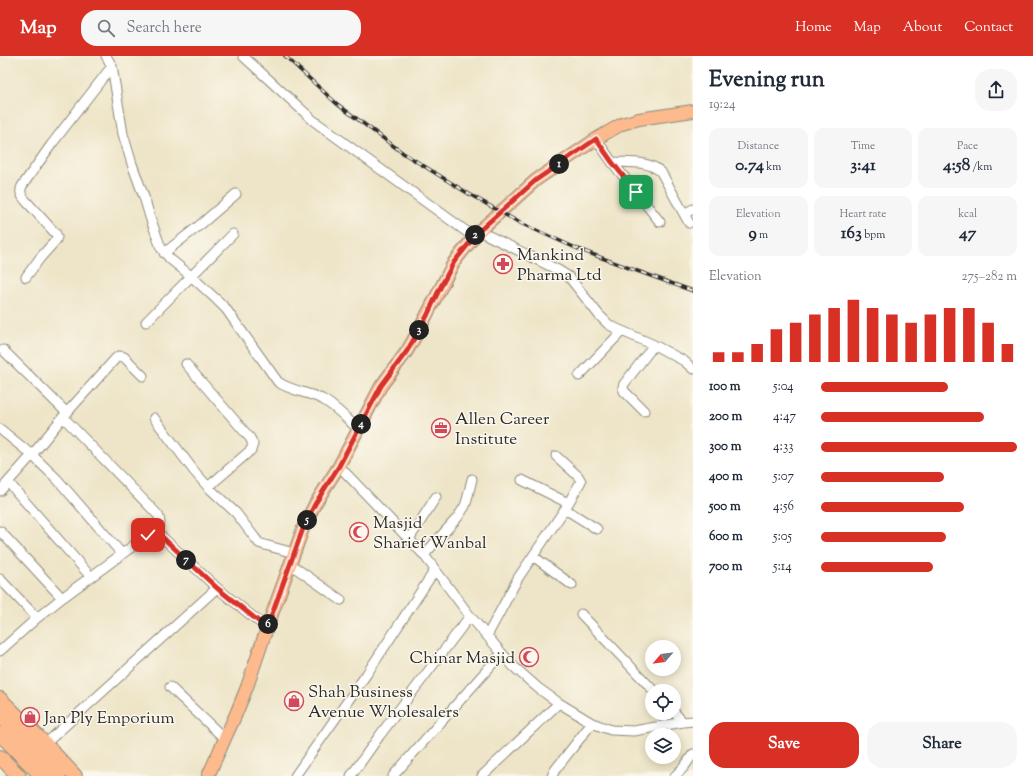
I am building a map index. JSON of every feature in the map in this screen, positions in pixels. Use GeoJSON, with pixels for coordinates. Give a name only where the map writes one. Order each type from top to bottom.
{"type":"FeatureCollection","features":[{"type":"Feature","properties":{"kind":"highway"},"geometry":{"type":"LineString","coordinates":[[0,699],[75,776]]}},
{"type":"Feature","properties":{"kind":"highway"},"geometry":{"type":"LineString","coordinates":[[0,716],[59,776]]}},
{"type":"Feature","properties":{"kind":"highway"},"geometry":{"type":"LineString","coordinates":[[0,734],[42,776]]}},
{"type":"Feature","properties":{"kind":"highway"},"geometry":{"type":"LineString","coordinates":[[0,757],[19,776]]}},
{"type":"Feature","properties":{"kind":"main road"},"geometry":{"type":"LineString","coordinates":[[207,775],[247,687],[306,520],[339,466],[381,386],[407,351],[427,316],[454,262],[476,234],[536,180],[596,139],[622,124],[639,119],[693,111]]}},
{"type":"Feature","properties":{"kind":"street"},"geometry":{"type":"LineString","coordinates":[[106,56],[112,66],[123,134],[161,248],[170,259],[191,276],[226,309],[278,382],[288,388],[308,394],[329,403],[358,428]]}},
{"type":"Feature","properties":{"kind":"street"},"geometry":{"type":"LineString","coordinates":[[243,56],[314,121],[476,234],[558,270],[569,277],[608,324],[654,345],[684,361],[693,369]]}},
{"type":"Feature","properties":{"kind":"street"},"geometry":{"type":"LineString","coordinates":[[26,277],[57,238],[56,234],[22,196],[20,190],[51,145],[112,66]]}},
{"type":"Feature","properties":{"kind":"street"},"geometry":{"type":"LineString","coordinates":[[596,139],[612,162],[660,222]]}},
{"type":"Feature","properties":{"kind":"street"},"geometry":{"type":"LineString","coordinates":[[612,162],[642,163],[657,168],[661,172],[689,223]]}},
{"type":"Feature","properties":{"kind":"street"},"geometry":{"type":"LineString","coordinates":[[164,252],[200,225],[236,194]]}},
{"type":"Feature","properties":{"kind":"street"},"geometry":{"type":"LineString","coordinates":[[684,214],[693,209]]}},
{"type":"Feature","properties":{"kind":"street"},"geometry":{"type":"LineString","coordinates":[[146,322],[233,234]]}},
{"type":"Feature","properties":{"kind":"street"},"geometry":{"type":"LineString","coordinates":[[579,376],[622,331]]}},
{"type":"Feature","properties":{"kind":"street"},"geometry":{"type":"LineString","coordinates":[[644,411],[624,391],[623,387],[654,345]]}},
{"type":"Feature","properties":{"kind":"street"},"geometry":{"type":"LineString","coordinates":[[3,350],[158,515],[160,523],[155,533]]}},
{"type":"Feature","properties":{"kind":"street"},"geometry":{"type":"LineString","coordinates":[[0,491],[116,358],[119,356],[124,357],[142,376]]}},
{"type":"Feature","properties":{"kind":"street"},"geometry":{"type":"LineString","coordinates":[[186,364],[250,438],[253,444],[251,450],[208,487]]}},
{"type":"Feature","properties":{"kind":"street"},"geometry":{"type":"LineString","coordinates":[[154,418],[194,471],[208,487],[236,513],[251,535],[259,543],[292,558],[341,600]]}},
{"type":"Feature","properties":{"kind":"street"},"geometry":{"type":"LineString","coordinates":[[0,429],[32,455],[58,479],[122,554]]}},
{"type":"Feature","properties":{"kind":"street"},"geometry":{"type":"LineString","coordinates":[[487,636],[518,578],[567,506],[580,483],[580,478],[556,456]]}},
{"type":"Feature","properties":{"kind":"street"},"geometry":{"type":"LineString","coordinates":[[339,466],[424,555],[470,616],[502,653],[523,675],[559,703],[592,723],[611,730],[629,732],[693,721]]}},
{"type":"Feature","properties":{"kind":"street"},"geometry":{"type":"LineString","coordinates":[[424,555],[458,517],[465,506],[472,479]]}},
{"type":"Feature","properties":{"kind":"street"},"geometry":{"type":"LineString","coordinates":[[522,480],[567,506],[597,529]]}},
{"type":"Feature","properties":{"kind":"street"},"geometry":{"type":"LineString","coordinates":[[8,482],[91,576]]}},
{"type":"Feature","properties":{"kind":"street"},"geometry":{"type":"LineString","coordinates":[[409,539],[436,497]]}},
{"type":"Feature","properties":{"kind":"street"},"geometry":{"type":"LineString","coordinates":[[0,530],[62,598]]}},
{"type":"Feature","properties":{"kind":"street"},"geometry":{"type":"LineString","coordinates":[[0,651],[62,598],[148,535],[155,533],[160,535],[217,588],[267,628]]}},
{"type":"Feature","properties":{"kind":"street"},"geometry":{"type":"LineString","coordinates":[[532,556],[572,585]]}},
{"type":"Feature","properties":{"kind":"street"},"geometry":{"type":"LineString","coordinates":[[295,776],[366,675],[435,570]]}},
{"type":"Feature","properties":{"kind":"street"},"geometry":{"type":"LineString","coordinates":[[0,579],[37,618]]}},
{"type":"Feature","properties":{"kind":"street"},"geometry":{"type":"LineString","coordinates":[[45,744],[217,588]]}},
{"type":"Feature","properties":{"kind":"street"},"geometry":{"type":"LineString","coordinates":[[581,614],[647,684]]}},
{"type":"Feature","properties":{"kind":"street"},"geometry":{"type":"LineString","coordinates":[[351,776],[470,616]]}},
{"type":"Feature","properties":{"kind":"street"},"geometry":{"type":"LineString","coordinates":[[393,776],[502,653]]}},
{"type":"Feature","properties":{"kind":"street"},"geometry":{"type":"LineString","coordinates":[[170,687],[225,738]]}},
{"type":"Feature","properties":{"kind":"street"},"geometry":{"type":"LineString","coordinates":[[482,776],[559,703]]}},
{"type":"Feature","properties":{"kind":"street"},"geometry":{"type":"LineString","coordinates":[[552,776],[555,770],[592,723]]}},
{"type":"Feature","properties":{"kind":"street"},"geometry":{"type":"LineString","coordinates":[[675,776],[684,767],[693,754]]}},
{"type":"Feature","properties":{"kind":"railway"},"geometry":{"type":"LineString","coordinates":[[285,56],[337,104],[403,153],[469,194],[520,223],[578,249],[693,291]]}},
{"type":"Feature","properties":{"kind":"place","name":"Mankind Pharma Ltd"},"geometry":{"type":"Point","coordinates":[503,264]}},
{"type":"Feature","properties":{"kind":"place","name":"Allen Career Institute"},"geometry":{"type":"Point","coordinates":[441,428]}},
{"type":"Feature","properties":{"kind":"place","name":"Masjid Sharief Wanbal"},"geometry":{"type":"Point","coordinates":[359,532]}},
{"type":"Feature","properties":{"kind":"place","name":"Chinar Masjid"},"geometry":{"type":"Point","coordinates":[529,657]}},
{"type":"Feature","properties":{"kind":"place","name":"Shah Business Avenue Wholesalers"},"geometry":{"type":"Point","coordinates":[294,701]}},
{"type":"Feature","properties":{"kind":"place","name":"Jan Ply Emporium"},"geometry":{"type":"Point","coordinates":[30,717]}},
{"type":"Feature","properties":{"kind":"route"},"geometry":{"type":"LineString","coordinates":[[148,535],[155,533],[160,535],[217,588],[267,628],[304,526],[315,504],[339,466],[381,386],[407,351],[427,316],[454,262],[479,231],[536,180],[596,139],[636,192]]}}]}
